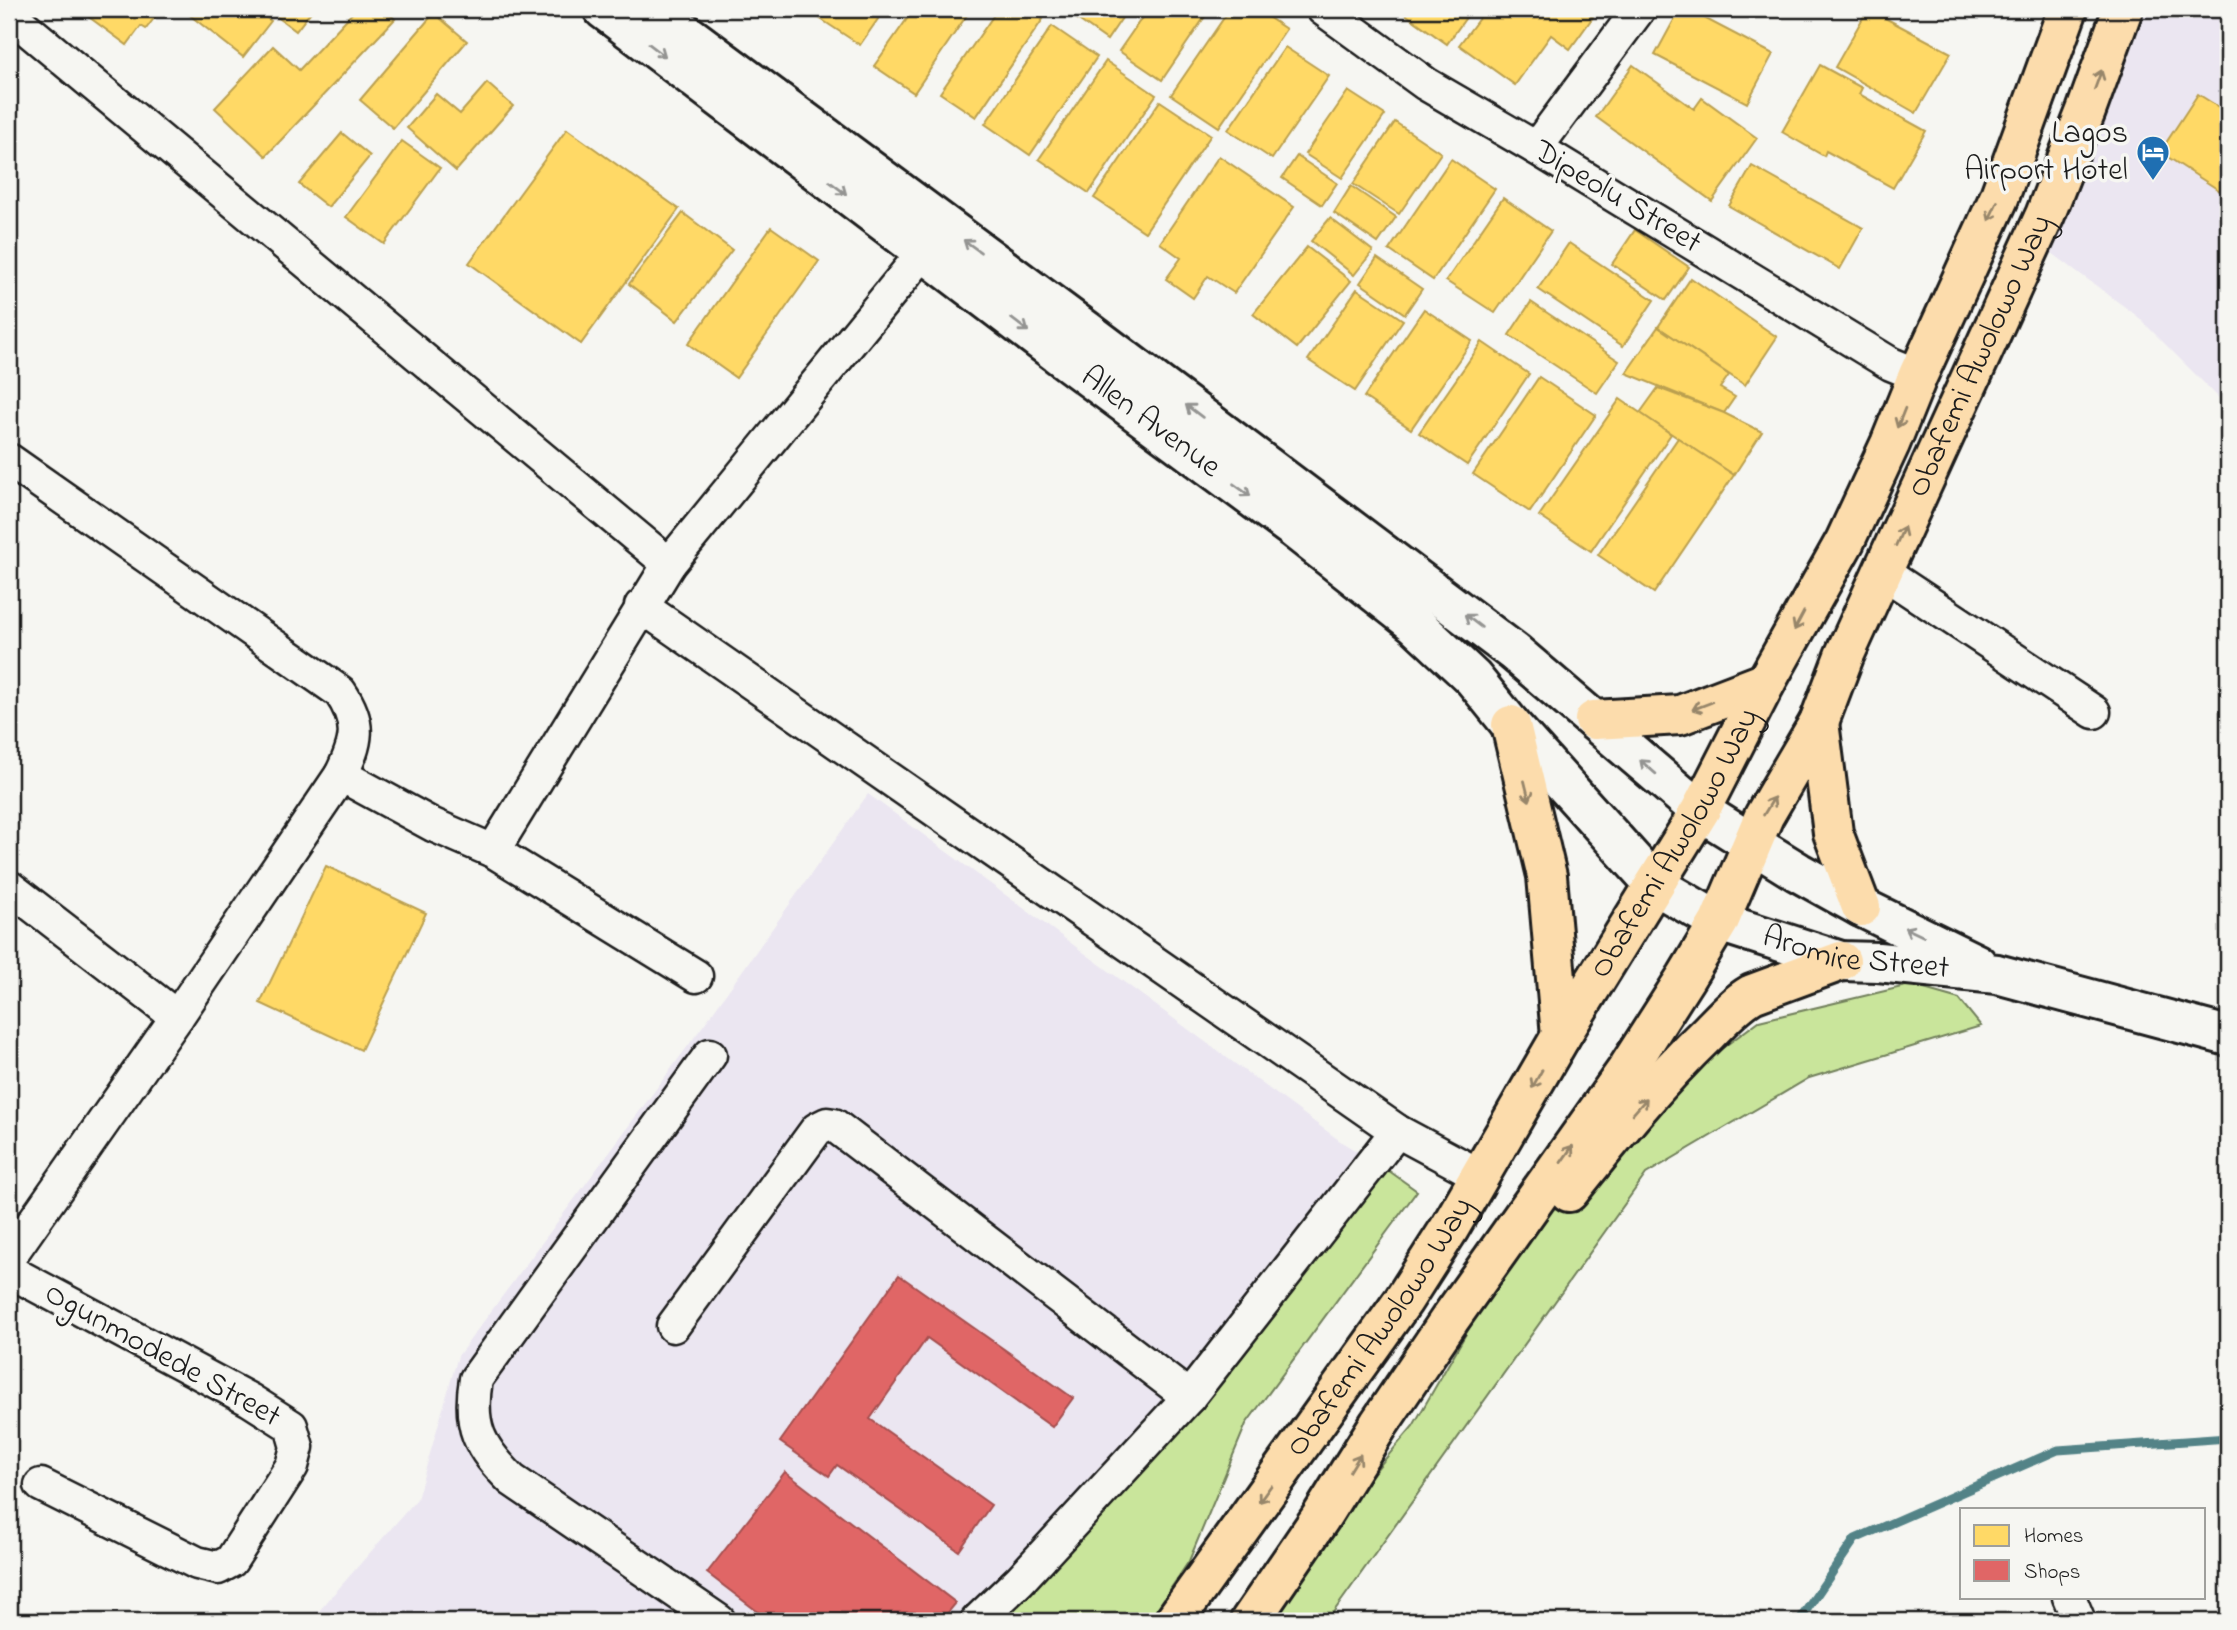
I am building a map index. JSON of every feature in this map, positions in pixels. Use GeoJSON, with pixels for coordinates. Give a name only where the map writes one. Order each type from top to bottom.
{"type":"FeatureCollection","features":[{"type":"Feature","properties":{"kind":"main road","name":"Allen Avenue"},"geometry":{"type":"LineString","coordinates":[[603,9],[923,253],[1293,528],[1415,624],[1473,678],[1511,725],[1655,885]]}},
{"type":"Feature","properties":{"kind":"main road","name":"Allen Avenue"},"geometry":{"type":"LineString","coordinates":[[653,9],[1514,652],[1700,811]]}},
{"type":"Feature","properties":{"kind":"main road","name":"Obafemi Awolowo Way"},"geometry":{"type":"LineString","coordinates":[[1180,1612],[1403,1301],[1480,1176],[1561,1036],[1700,811],[1766,682],[1845,541],[1890,444],[1918,375],[1999,198],[2068,9]]}},
{"type":"Feature","properties":{"kind":"main road","name":"Obafemi Awolowo Way"},"geometry":{"type":"LineString","coordinates":[[1250,1621],[1458,1308],[1626,1071],[1718,922],[1763,816],[1819,722],[1844,656],[2045,215],[2087,111],[2123,9]]}},
{"type":"Feature","properties":{"kind":"main road"},"geometry":{"type":"LineString","coordinates":[[1594,720],[1680,715],[1766,682]]}},
{"type":"Feature","properties":{"kind":"main road"},"geometry":{"type":"LineString","coordinates":[[1819,722],[1833,833],[1861,907]]}},
{"type":"Feature","properties":{"kind":"main road"},"geometry":{"type":"LineString","coordinates":[[1511,725],[1547,876],[1561,1036]]}},
{"type":"Feature","properties":{"kind":"main road","name":"Aromire Street"},"geometry":{"type":"LineString","coordinates":[[1700,811],[1861,907],[1997,974]]}},
{"type":"Feature","properties":{"kind":"main road","name":"Aromire Street"},"geometry":{"type":"LineString","coordinates":[[1655,885],[1718,922],[1841,961],[1997,974],[2228,1036]]}},
{"type":"Feature","properties":{"kind":"main road"},"geometry":{"type":"LineString","coordinates":[[1379,1424],[1636,1109],[1692,1048],[1741,1001],[1752,994],[1841,961]]}},
{"type":"Feature","properties":{"kind":"street","name":"Dipeolu Street"},"geometry":{"type":"LineString","coordinates":[[1323,9],[1426,85],[1536,148],[1891,364],[1918,375]]}},
{"type":"Feature","properties":{"kind":"street"},"geometry":{"type":"LineString","coordinates":[[1536,148],[1639,9]]}},
{"type":"Feature","properties":{"kind":"street"},"geometry":{"type":"LineString","coordinates":[[9,14],[669,564]]}},
{"type":"Feature","properties":{"kind":"street"},"geometry":{"type":"LineString","coordinates":[[493,851],[669,564],[923,253]]}},
{"type":"Feature","properties":{"kind":"street"},"geometry":{"type":"LineString","coordinates":[[9,460],[340,692],[352,709],[356,732],[351,755],[341,775],[177,1017],[9,1257]]}},
{"type":"Feature","properties":{"kind":"street"},"geometry":{"type":"LineString","coordinates":[[1884,573],[2094,712]]}},
{"type":"Feature","properties":{"kind":"street"},"geometry":{"type":"LineString","coordinates":[[641,607],[1397,1131],[1480,1176]]}},
{"type":"Feature","properties":{"kind":"street"},"geometry":{"type":"LineString","coordinates":[[341,775],[433,825],[493,851],[696,976]]}},
{"type":"Feature","properties":{"kind":"street"},"geometry":{"type":"LineString","coordinates":[[9,887],[177,1017]]}},
{"type":"Feature","properties":{"kind":"street"},"geometry":{"type":"LineString","coordinates":[[710,1055],[476,1380],[471,1404],[476,1433],[489,1457],[512,1480],[719,1621]]}},
{"type":"Feature","properties":{"kind":"street"},"geometry":{"type":"LineString","coordinates":[[673,1326],[817,1129],[827,1124],[834,1125],[1189,1398]]}},
{"type":"Feature","properties":{"kind":"street"},"geometry":{"type":"LineString","coordinates":[[977,1621],[1020,1580],[1189,1398],[1397,1131]]}},
{"type":"Feature","properties":{"kind":"street","name":"Ogunmodede Street"},"geometry":{"type":"LineString","coordinates":[[9,1271],[250,1400],[291,1426],[297,1447],[292,1466],[231,1561],[218,1568],[197,1563],[41,1485]]}},
{"type":"Feature","properties":{"kind":"street"},"geometry":{"type":"LineString","coordinates":[[2069,1598],[2079,1621]]}},
{"type":"Feature","properties":{"kind":"shaded area","name":"Lagos Airport Hotel"},"geometry":{"type":"Polygon","coordinates":[[[2146,9],[2228,9],[2228,407],[2137,316],[2052,253],[2104,112],[2146,9]]]}},
{"type":"Feature","properties":{"kind":"shaded area"},"geometry":{"type":"Polygon","coordinates":[[[868,794],[1343,1143],[1385,1168],[1218,1375],[1001,1621],[281,1621],[319,1611],[417,1499],[458,1356],[708,1019],[868,794]]]}},
{"type":"Feature","properties":{"kind":"green space"},"geometry":{"type":"Polygon","coordinates":[[[1910,985],[1959,999],[1981,1026],[1809,1078],[1646,1174],[1327,1621],[1268,1621],[1333,1521],[1413,1426],[1479,1311],[1513,1240],[1624,1121],[1759,1021],[1910,985]]]}},
{"type":"Feature","properties":{"kind":"green space"},"geometry":{"type":"Polygon","coordinates":[[[1385,1168],[1417,1191],[1246,1424],[1189,1561],[1149,1621],[1001,1621],[1218,1375],[1385,1168]]]}},
{"type":"Feature","properties":{"kind":"building: Homes"},"geometry":{"type":"Polygon","coordinates":[[[78,9],[161,9],[146,29],[141,26],[127,45],[78,9]]]}},
{"type":"Feature","properties":{"kind":"building: Homes"},"geometry":{"type":"Polygon","coordinates":[[[182,9],[255,9],[271,21],[243,57],[182,9]]]}},
{"type":"Feature","properties":{"kind":"building: Homes"},"geometry":{"type":"Polygon","coordinates":[[[267,9],[313,9],[296,31],[267,9]]]}},
{"type":"Feature","properties":{"kind":"building: Homes"},"geometry":{"type":"Polygon","coordinates":[[[356,9],[384,9],[395,19],[266,156],[215,108],[273,46],[299,70],[356,9]]]}},
{"type":"Feature","properties":{"kind":"building: Homes"},"geometry":{"type":"Polygon","coordinates":[[[816,9],[885,9],[860,45],[813,14],[816,9]]]}},
{"type":"Feature","properties":{"kind":"building: Homes"},"geometry":{"type":"Polygon","coordinates":[[[914,9],[971,9],[914,93],[874,66],[914,9]]]}},
{"type":"Feature","properties":{"kind":"building: Homes"},"geometry":{"type":"Polygon","coordinates":[[[998,9],[1027,9],[1043,19],[976,117],[940,93],[998,9]]]}},
{"type":"Feature","properties":{"kind":"building: Homes"},"geometry":{"type":"Polygon","coordinates":[[[1063,9],[1128,9],[1107,40],[1063,9]]]}},
{"type":"Feature","properties":{"kind":"building: Homes"},"geometry":{"type":"Polygon","coordinates":[[[1148,9],[1210,9],[1162,80],[1119,51],[1148,9]]]}},
{"type":"Feature","properties":{"kind":"building: Homes"},"geometry":{"type":"Polygon","coordinates":[[[1230,9],[1256,9],[1286,29],[1219,127],[1171,95],[1230,9]]]}},
{"type":"Feature","properties":{"kind":"building: Homes"},"geometry":{"type":"Polygon","coordinates":[[[1472,9],[1447,44],[1401,11],[1472,9]]]}},
{"type":"Feature","properties":{"kind":"building: Homes"},"geometry":{"type":"Polygon","coordinates":[[[1486,9],[1582,9],[1593,17],[1570,49],[1551,35],[1515,85],[1459,45],[1486,9]]]}},
{"type":"Feature","properties":{"kind":"building: Homes"},"geometry":{"type":"Polygon","coordinates":[[[1680,9],[1687,9],[1773,54],[1747,103],[1655,55],[1680,9]]]}},
{"type":"Feature","properties":{"kind":"building: Homes"},"geometry":{"type":"Polygon","coordinates":[[[1868,9],[1951,53],[1916,113],[1835,67],[1868,9]]]}},
{"type":"Feature","properties":{"kind":"building: Homes"},"geometry":{"type":"Polygon","coordinates":[[[434,13],[467,41],[393,128],[360,100],[434,13]]]}},
{"type":"Feature","properties":{"kind":"building: Homes"},"geometry":{"type":"Polygon","coordinates":[[[1052,26],[1097,57],[1030,155],[985,124],[1052,26]]]}},
{"type":"Feature","properties":{"kind":"building: Homes"},"geometry":{"type":"Polygon","coordinates":[[[1285,47],[1329,76],[1272,159],[1228,130],[1285,47]]]}},
{"type":"Feature","properties":{"kind":"building: Homes"},"geometry":{"type":"Polygon","coordinates":[[[1106,61],[1156,95],[1089,193],[1039,159],[1106,61]]]}},
{"type":"Feature","properties":{"kind":"building: Homes"},"geometry":{"type":"Polygon","coordinates":[[[1633,65],[1694,109],[1702,98],[1757,138],[1712,201],[1596,117],[1633,65]]]}},
{"type":"Feature","properties":{"kind":"building: Homes"},"geometry":{"type":"Polygon","coordinates":[[[1820,65],[1862,88],[1859,94],[1926,131],[1893,188],[1826,151],[1824,156],[1782,132],[1820,65]]]}},
{"type":"Feature","properties":{"kind":"building: Homes"},"geometry":{"type":"Polygon","coordinates":[[[487,83],[513,106],[456,171],[407,128],[436,94],[460,114],[487,83]]]}},
{"type":"Feature","properties":{"kind":"building: Homes"},"geometry":{"type":"Polygon","coordinates":[[[1348,91],[1385,115],[1342,178],[1305,154],[1348,91]]]}},
{"type":"Feature","properties":{"kind":"building: Homes"},"geometry":{"type":"Polygon","coordinates":[[[2198,94],[2228,113],[2228,196],[2160,152],[2198,94]]]}},
{"type":"Feature","properties":{"kind":"building: Homes"},"geometry":{"type":"Polygon","coordinates":[[[1160,101],[1211,135],[1145,232],[1094,198],[1160,101]]]}},
{"type":"Feature","properties":{"kind":"building: Homes"},"geometry":{"type":"Polygon","coordinates":[[[1395,122],[1441,153],[1399,214],[1353,184],[1395,122]]]}},
{"type":"Feature","properties":{"kind":"building: Homes"},"geometry":{"type":"Polygon","coordinates":[[[567,129],[679,209],[581,344],[469,263],[567,129]]]}},
{"type":"Feature","properties":{"kind":"building: Homes"},"geometry":{"type":"Polygon","coordinates":[[[342,133],[370,156],[328,207],[299,184],[342,133]]]}},
{"type":"Feature","properties":{"kind":"building: Homes"},"geometry":{"type":"Polygon","coordinates":[[[402,141],[440,168],[384,244],[346,217],[402,141]]]}},
{"type":"Feature","properties":{"kind":"building: Homes"},"geometry":{"type":"Polygon","coordinates":[[[1219,156],[1294,207],[1234,293],[1208,276],[1193,298],[1166,279],[1181,258],[1160,243],[1219,156]]]}},
{"type":"Feature","properties":{"kind":"building: Homes"},"geometry":{"type":"Polygon","coordinates":[[[1297,156],[1337,183],[1322,205],[1282,178],[1297,156]]]}},
{"type":"Feature","properties":{"kind":"building: Homes"},"geometry":{"type":"Polygon","coordinates":[[[1451,159],[1495,189],[1433,280],[1389,250],[1451,159]]]}},
{"type":"Feature","properties":{"kind":"building: Homes"},"geometry":{"type":"Polygon","coordinates":[[[1752,166],[1863,228],[1840,269],[1729,206],[1752,166]]]}},
{"type":"Feature","properties":{"kind":"building: Homes"},"geometry":{"type":"Polygon","coordinates":[[[1351,186],[1396,217],[1378,243],[1334,213],[1351,186]]]}},
{"type":"Feature","properties":{"kind":"building: Homes"},"geometry":{"type":"Polygon","coordinates":[[[1503,198],[1551,231],[1495,313],[1446,281],[1503,198]]]}},
{"type":"Feature","properties":{"kind":"building: Homes"},"geometry":{"type":"Polygon","coordinates":[[[683,213],[732,250],[677,321],[629,284],[683,213]]]}},
{"type":"Feature","properties":{"kind":"building: Homes"},"geometry":{"type":"Polygon","coordinates":[[[1330,218],[1373,251],[1354,275],[1311,241],[1330,218]]]}},
{"type":"Feature","properties":{"kind":"building: Homes"},"geometry":{"type":"Polygon","coordinates":[[[771,227],[819,261],[736,378],[688,344],[771,227]]]}},
{"type":"Feature","properties":{"kind":"building: Homes"},"geometry":{"type":"Polygon","coordinates":[[[1635,230],[1689,267],[1666,300],[1612,264],[1635,230]]]}},
{"type":"Feature","properties":{"kind":"building: Homes"},"geometry":{"type":"Polygon","coordinates":[[[1569,243],[1654,300],[1623,346],[1538,289],[1569,243]]]}},
{"type":"Feature","properties":{"kind":"building: Homes"},"geometry":{"type":"Polygon","coordinates":[[[1307,247],[1351,281],[1297,348],[1253,314],[1307,247]]]}},
{"type":"Feature","properties":{"kind":"building: Homes"},"geometry":{"type":"Polygon","coordinates":[[[1377,258],[1422,289],[1405,314],[1360,283],[1377,258]]]}},
{"type":"Feature","properties":{"kind":"building: Homes"},"geometry":{"type":"Polygon","coordinates":[[[1691,278],[1777,337],[1745,385],[1658,327],[1691,278]]]}},
{"type":"Feature","properties":{"kind":"building: Homes"},"geometry":{"type":"Polygon","coordinates":[[[1357,289],[1403,320],[1355,391],[1308,360],[1357,289]]]}},
{"type":"Feature","properties":{"kind":"building: Homes"},"geometry":{"type":"Polygon","coordinates":[[[1531,302],[1619,361],[1597,393],[1509,335],[1531,302]]]}},
{"type":"Feature","properties":{"kind":"building: Homes"},"geometry":{"type":"Polygon","coordinates":[[[1424,309],[1472,341],[1411,429],[1364,397],[1424,309]]]}},
{"type":"Feature","properties":{"kind":"building: Homes"},"geometry":{"type":"Polygon","coordinates":[[[1658,327],[1729,375],[1720,388],[1735,397],[1724,413],[1626,373],[1658,327]]]}},
{"type":"Feature","properties":{"kind":"building: Homes"},"geometry":{"type":"Polygon","coordinates":[[[1482,342],[1529,374],[1467,465],[1419,433],[1482,342]]]}},
{"type":"Feature","properties":{"kind":"building: Homes"},"geometry":{"type":"Polygon","coordinates":[[[1539,377],[1596,415],[1530,512],[1473,474],[1539,377]]]}},
{"type":"Feature","properties":{"kind":"building: Homes"},"geometry":{"type":"Polygon","coordinates":[[[1658,388],[1724,413],[1762,432],[1734,475],[1640,413],[1658,388]]]}},
{"type":"Feature","properties":{"kind":"building: Homes"},"geometry":{"type":"Polygon","coordinates":[[[1620,399],[1671,434],[1591,551],[1539,516],[1620,399]]]}},
{"type":"Feature","properties":{"kind":"building: Homes"},"geometry":{"type":"Polygon","coordinates":[[[1678,438],[1734,475],[1654,593],[1598,555],[1678,438]]]}},
{"type":"Feature","properties":{"kind":"building: Homes"},"geometry":{"type":"Polygon","coordinates":[[[326,866],[426,913],[361,1050],[260,1003],[326,866]]]}},
{"type":"Feature","properties":{"kind":"building: Shops"},"geometry":{"type":"Polygon","coordinates":[[[899,1275],[1073,1398],[1052,1427],[927,1338],[870,1419],[991,1505],[959,1551],[837,1465],[829,1476],[780,1442],[899,1275]]]}},
{"type":"Feature","properties":{"kind":"building: Shops"},"geometry":{"type":"Polygon","coordinates":[[[785,1472],[956,1603],[941,1621],[770,1621],[707,1573],[785,1472]]]}},
{"type":"Feature","properties":{"kind":"waterway"},"geometry":{"type":"LineString","coordinates":[[1799,1621],[1855,1539],[2058,1450],[2228,1438]]}},
{"type":"Feature","properties":{"kind":"place","name":"Lagos Airport Hotel"},"geometry":{"type":"Point","coordinates":[2153,182]}}]}
